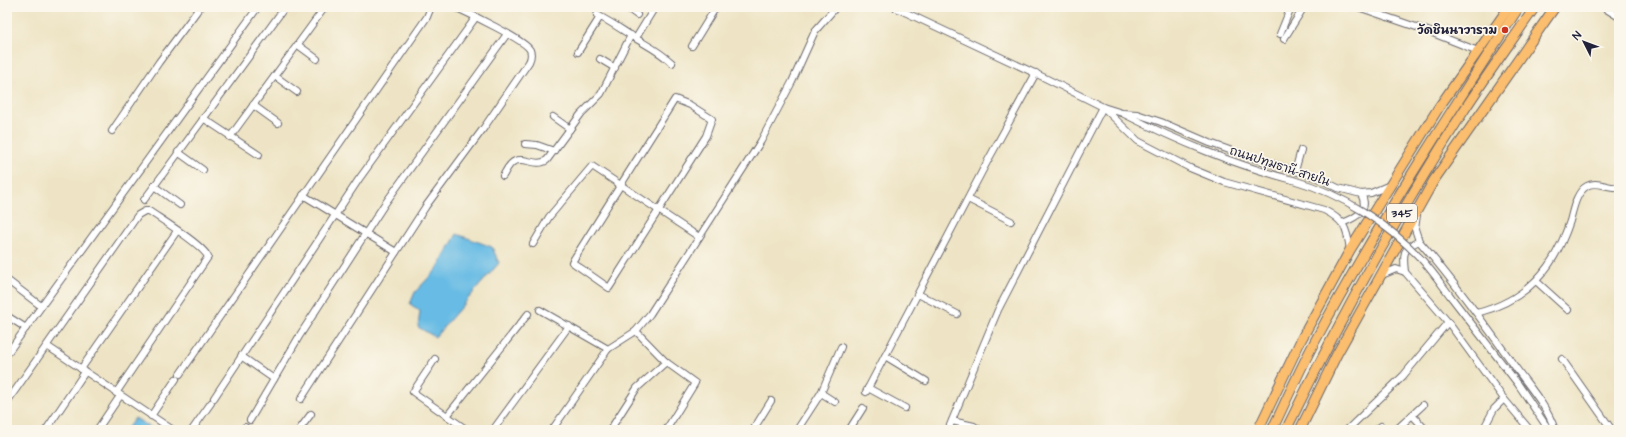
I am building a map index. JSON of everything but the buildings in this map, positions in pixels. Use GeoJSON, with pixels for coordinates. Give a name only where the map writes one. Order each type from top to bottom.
{"type":"FeatureCollection","features":[{"type":"Feature","properties":{"kind":"main road","name":"345"},"geometry":{"type":"LineString","coordinates":[[1272,430],[1313,344],[1400,191],[1519,7]]}},
{"type":"Feature","properties":{"kind":"main road","name":"345"},"geometry":{"type":"LineString","coordinates":[[1286,430],[1326,349],[1369,270],[1464,112],[1535,7]]}},
{"type":"Feature","properties":{"kind":"main road"},"geometry":{"type":"LineString","coordinates":[[1300,429],[1337,354],[1434,180],[1555,7]]}},
{"type":"Feature","properties":{"kind":"main road"},"geometry":{"type":"LineString","coordinates":[[1258,430],[1302,340],[1350,250],[1439,107],[1508,8]]}},
{"type":"Feature","properties":{"kind":"main road"},"geometry":{"type":"LineString","coordinates":[[1404,162],[1454,106]]}},
{"type":"Feature","properties":{"kind":"main road"},"geometry":{"type":"LineString","coordinates":[[1434,180],[1464,112]]}},
{"type":"Feature","properties":{"kind":"street"},"geometry":{"type":"LineString","coordinates":[[112,131],[159,62],[200,7]]}},
{"type":"Feature","properties":{"kind":"street"},"geometry":{"type":"LineString","coordinates":[[7,354],[258,7]]}},
{"type":"Feature","properties":{"kind":"street"},"geometry":{"type":"LineString","coordinates":[[144,200],[284,7]]}},
{"type":"Feature","properties":{"kind":"street"},"geometry":{"type":"LineString","coordinates":[[230,137],[325,7]]}},
{"type":"Feature","properties":{"kind":"street"},"geometry":{"type":"LineString","coordinates":[[151,416],[427,17],[431,7]]}},
{"type":"Feature","properties":{"kind":"street"},"geometry":{"type":"LineString","coordinates":[[301,399],[426,206],[484,129],[529,62],[531,56],[527,47],[507,34],[455,7]]}},
{"type":"Feature","properties":{"kind":"street"},"geometry":{"type":"LineString","coordinates":[[626,7],[637,15]]}},
{"type":"Feature","properties":{"kind":"street"},"geometry":{"type":"LineString","coordinates":[[503,176],[509,166],[516,160],[544,163],[582,114],[601,94],[614,68],[655,7]]}},
{"type":"Feature","properties":{"kind":"street"},"geometry":{"type":"LineString","coordinates":[[692,46],[716,7]]}},
{"type":"Feature","properties":{"kind":"street"},"geometry":{"type":"LineString","coordinates":[[552,430],[608,349],[636,332],[650,314],[761,141],[792,82],[815,31],[836,7]]}},
{"type":"Feature","properties":{"kind":"street"},"geometry":{"type":"LineString","coordinates":[[894,7],[1036,73],[1103,107],[1122,113],[1137,114],[1161,122],[1210,143],[1267,163],[1318,178],[1338,188],[1361,194],[1371,193],[1390,185]]}},
{"type":"Feature","properties":{"kind":"street"},"geometry":{"type":"LineString","coordinates":[[1280,34],[1291,7]]}},
{"type":"Feature","properties":{"kind":"street"},"geometry":{"type":"LineString","coordinates":[[1284,40],[1304,7]]}},
{"type":"Feature","properties":{"kind":"street"},"geometry":{"type":"LineString","coordinates":[[1358,7],[1478,51]]}},
{"type":"Feature","properties":{"kind":"street"},"geometry":{"type":"LineString","coordinates":[[1603,7],[1619,17]]}},
{"type":"Feature","properties":{"kind":"street"},"geometry":{"type":"LineString","coordinates":[[578,52],[599,16],[652,47],[672,63]]}},
{"type":"Feature","properties":{"kind":"street"},"geometry":{"type":"LineString","coordinates":[[192,430],[213,401],[241,356],[359,179],[476,17]]}},
{"type":"Feature","properties":{"kind":"street"},"geometry":{"type":"LineString","coordinates":[[250,420],[300,335],[365,234],[412,164],[507,34]]}},
{"type":"Feature","properties":{"kind":"street"},"geometry":{"type":"LineString","coordinates":[[298,45],[317,59]]}},
{"type":"Feature","properties":{"kind":"street"},"geometry":{"type":"LineString","coordinates":[[600,59],[614,68]]}},
{"type":"Feature","properties":{"kind":"street"},"geometry":{"type":"LineString","coordinates":[[905,408],[867,390],[1036,73]]}},
{"type":"Feature","properties":{"kind":"street"},"geometry":{"type":"LineString","coordinates":[[275,76],[297,92]]}},
{"type":"Feature","properties":{"kind":"street"},"geometry":{"type":"LineString","coordinates":[[675,99],[690,105],[712,119],[706,136],[609,288],[572,262],[621,186],[675,99]]}},
{"type":"Feature","properties":{"kind":"street"},"geometry":{"type":"LineString","coordinates":[[253,105],[278,123]]}},
{"type":"Feature","properties":{"kind":"street"},"geometry":{"type":"LineString","coordinates":[[1103,107],[1138,141],[1202,174],[1324,210],[1342,223],[1348,235],[1350,250]]}},
{"type":"Feature","properties":{"kind":"street"},"geometry":{"type":"LineString","coordinates":[[948,430],[998,310],[1103,107]]}},
{"type":"Feature","properties":{"kind":"street","name":"ถนนปทุมธานี-สายใน"},"geometry":{"type":"LineString","coordinates":[[1122,113],[1206,153],[1313,186],[1337,197],[1374,218],[1422,261],[1518,384],[1549,430]]}},
{"type":"Feature","properties":{"kind":"street"},"geometry":{"type":"LineString","coordinates":[[553,117],[570,129]]}},
{"type":"Feature","properties":{"kind":"street"},"geometry":{"type":"LineString","coordinates":[[203,118],[259,155]]}},
{"type":"Feature","properties":{"kind":"street"},"geometry":{"type":"LineString","coordinates":[[525,144],[537,145],[554,151]]}},
{"type":"Feature","properties":{"kind":"street"},"geometry":{"type":"LineString","coordinates":[[1295,171],[1301,150]]}},
{"type":"Feature","properties":{"kind":"street"},"geometry":{"type":"LineString","coordinates":[[178,152],[203,170]]}},
{"type":"Feature","properties":{"kind":"street"},"geometry":{"type":"LineString","coordinates":[[533,244],[549,217],[592,166],[699,237]]}},
{"type":"Feature","properties":{"kind":"street"},"geometry":{"type":"LineString","coordinates":[[1477,313],[1506,303],[1520,295],[1536,281],[1550,264],[1563,242],[1580,193],[1585,186],[1591,183],[1619,188]]}},
{"type":"Feature","properties":{"kind":"street"},"geometry":{"type":"LineString","coordinates":[[154,186],[180,205]]}},
{"type":"Feature","properties":{"kind":"street"},"geometry":{"type":"LineString","coordinates":[[1342,223],[1360,214],[1364,204],[1361,194]]}},
{"type":"Feature","properties":{"kind":"street"},"geometry":{"type":"LineString","coordinates":[[303,195],[396,252]]}},
{"type":"Feature","properties":{"kind":"street"},"geometry":{"type":"LineString","coordinates":[[968,199],[1010,221]]}},
{"type":"Feature","properties":{"kind":"street"},"geometry":{"type":"LineString","coordinates":[[1421,203],[1415,220],[1415,229],[1419,241],[1477,313],[1522,378],[1541,401],[1555,430]]}},
{"type":"Feature","properties":{"kind":"street"},"geometry":{"type":"LineString","coordinates":[[7,402],[48,346],[141,212],[145,210],[149,211],[205,251],[208,257],[118,394],[97,430]]}},
{"type":"Feature","properties":{"kind":"street"},"geometry":{"type":"LineString","coordinates":[[46,430],[83,371],[177,231]]}},
{"type":"Feature","properties":{"kind":"street"},"geometry":{"type":"LineString","coordinates":[[1405,272],[1405,251],[1408,246],[1419,241]]}},
{"type":"Feature","properties":{"kind":"street"},"geometry":{"type":"LineString","coordinates":[[1380,276],[1396,269],[1405,272],[1448,322],[1504,399],[1530,430]]}},
{"type":"Feature","properties":{"kind":"street"},"geometry":{"type":"LineString","coordinates":[[7,280],[41,306]]}},
{"type":"Feature","properties":{"kind":"street"},"geometry":{"type":"LineString","coordinates":[[1536,281],[1568,310]]}},
{"type":"Feature","properties":{"kind":"street"},"geometry":{"type":"LineString","coordinates":[[918,294],[957,314]]}},
{"type":"Feature","properties":{"kind":"street"},"geometry":{"type":"LineString","coordinates":[[540,310],[608,349]]}},
{"type":"Feature","properties":{"kind":"street"},"geometry":{"type":"LineString","coordinates":[[448,416],[528,314]]}},
{"type":"Feature","properties":{"kind":"street"},"geometry":{"type":"LineString","coordinates":[[7,316],[26,328]]}},
{"type":"Feature","properties":{"kind":"street"},"geometry":{"type":"LineString","coordinates":[[1351,429],[1403,376],[1448,322]]}},
{"type":"Feature","properties":{"kind":"street"},"geometry":{"type":"LineString","coordinates":[[493,430],[569,326]]}},
{"type":"Feature","properties":{"kind":"street"},"geometry":{"type":"LineString","coordinates":[[636,332],[666,362],[695,382],[666,430]]}},
{"type":"Feature","properties":{"kind":"street"},"geometry":{"type":"LineString","coordinates":[[48,346],[83,371],[173,430]]}},
{"type":"Feature","properties":{"kind":"street"},"geometry":{"type":"LineString","coordinates":[[797,430],[821,393],[841,347]]}},
{"type":"Feature","properties":{"kind":"street"},"geometry":{"type":"LineString","coordinates":[[241,356],[274,379]]}},
{"type":"Feature","properties":{"kind":"street"},"geometry":{"type":"LineString","coordinates":[[885,356],[926,381]]}},
{"type":"Feature","properties":{"kind":"street"},"geometry":{"type":"LineString","coordinates":[[1562,358],[1612,430]]}},
{"type":"Feature","properties":{"kind":"street"},"geometry":{"type":"LineString","coordinates":[[435,359],[413,392],[467,430]]}},
{"type":"Feature","properties":{"kind":"street"},"geometry":{"type":"LineString","coordinates":[[610,430],[637,388],[666,362]]}},
{"type":"Feature","properties":{"kind":"street"},"geometry":{"type":"LineString","coordinates":[[821,393],[835,402]]}},
{"type":"Feature","properties":{"kind":"street"},"geometry":{"type":"LineString","coordinates":[[1483,430],[1494,409],[1504,399]]}},
{"type":"Feature","properties":{"kind":"street"},"geometry":{"type":"LineString","coordinates":[[753,430],[771,401]]}},
{"type":"Feature","properties":{"kind":"street"},"geometry":{"type":"LineString","coordinates":[[1396,430],[1424,405]]}},
{"type":"Feature","properties":{"kind":"street"},"geometry":{"type":"LineString","coordinates":[[849,430],[863,408]]}},
{"type":"Feature","properties":{"kind":"street"},"geometry":{"type":"LineString","coordinates":[[299,430],[311,414]]}},
{"type":"Feature","properties":{"kind":"street"},"geometry":{"type":"LineString","coordinates":[[1412,415],[1426,430]]}},
{"type":"Feature","properties":{"kind":"street"},"geometry":{"type":"LineString","coordinates":[[952,420],[974,426],[980,430]]}},
{"type":"Feature","properties":{"kind":"water"},"geometry":{"type":"Polygon","coordinates":[[[457,234],[492,247],[499,263],[435,337],[418,327],[420,311],[410,304],[415,292],[437,269],[457,234]]]}},
{"type":"Feature","properties":{"kind":"water"},"geometry":{"type":"Polygon","coordinates":[[[135,418],[155,430],[126,430],[135,418]]]}},
{"type":"Feature","properties":{"kind":"place","name":"วัดชินนาวาราม"},"geometry":{"type":"Point","coordinates":[1505,30]}}]}
